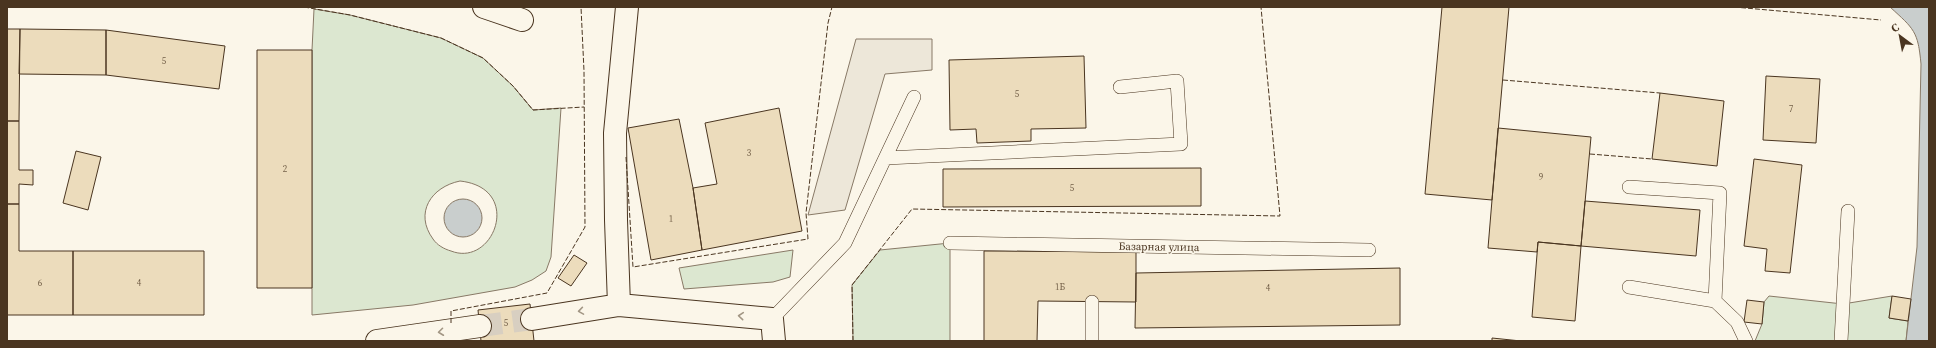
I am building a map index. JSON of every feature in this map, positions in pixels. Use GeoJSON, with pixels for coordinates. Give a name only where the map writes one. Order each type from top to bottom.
{"type":"FeatureCollection","features":[{"type":"Feature","properties":{"kind":"main road"},"geometry":{"type":"LineString","coordinates":[[484,7],[522,20]]}},
{"type":"Feature","properties":{"kind":"main road"},"geometry":{"type":"LineString","coordinates":[[619,305],[615,133],[627,7]]}},
{"type":"Feature","properties":{"kind":"main road"},"geometry":{"type":"LineString","coordinates":[[532,319],[619,305],[772,319],[774,341]]}},
{"type":"Feature","properties":{"kind":"main road"},"geometry":{"type":"LineString","coordinates":[[377,341],[480,326]]}},
{"type":"Feature","properties":{"kind":"lane"},"geometry":{"type":"LineString","coordinates":[[886,158],[1181,144],[1177,81],[1120,87]]}},
{"type":"Feature","properties":{"kind":"lane"},"geometry":{"type":"LineString","coordinates":[[772,319],[845,243],[914,97]]}},
{"type":"Feature","properties":{"kind":"lane"},"geometry":{"type":"LineString","coordinates":[[1629,187],[1720,193],[1715,301]]}},
{"type":"Feature","properties":{"kind":"lane"},"geometry":{"type":"LineString","coordinates":[[1841,341],[1848,211]]}},
{"type":"Feature","properties":{"kind":"lane","name":"Базарная улица"},"geometry":{"type":"LineString","coordinates":[[950,243],[1092,248],[1369,250]]}},
{"type":"Feature","properties":{"kind":"lane"},"geometry":{"type":"LineString","coordinates":[[1629,287],[1715,301],[1737,322],[1746,341]]}},
{"type":"Feature","properties":{"kind":"lane"},"geometry":{"type":"LineString","coordinates":[[1092,302],[1092,341]]}},
{"type":"Feature","properties":{"kind":"green space"},"geometry":{"type":"Polygon","coordinates":[[[314,9],[350,15],[441,38],[483,58],[513,86],[533,110],[561,108],[551,257],[546,271],[532,280],[515,287],[413,305],[312,315],[312,50],[314,9]],[[460,181],[441,189],[428,202],[425,220],[435,241],[441,246],[451,251],[466,253],[480,248],[490,238],[496,225],[497,211],[492,197],[480,187],[460,181]]]}},
{"type":"Feature","properties":{"kind":"green space"},"geometry":{"type":"Polygon","coordinates":[[[950,243],[950,341],[853,341],[852,285],[880,250],[950,243]]]}},
{"type":"Feature","properties":{"kind":"green space"},"geometry":{"type":"Polygon","coordinates":[[[793,250],[790,277],[773,282],[684,289],[679,268],[793,250]]]}},
{"type":"Feature","properties":{"kind":"green space"},"geometry":{"type":"Polygon","coordinates":[[[1769,296],[1843,304],[1892,296],[1889,318],[1908,321],[1906,341],[1755,341],[1762,324],[1764,302],[1769,296]]]}},
{"type":"Feature","properties":{"kind":"shaded area"},"geometry":{"type":"Polygon","coordinates":[[[1890,7],[1929,7],[1929,341],[1906,341],[1917,247],[1920,53],[1916,37],[1910,26],[1890,7]]]}},
{"type":"Feature","properties":{"kind":"shaded area"},"geometry":{"type":"Polygon","coordinates":[[[856,39],[932,39],[932,70],[885,74],[845,210],[808,215],[856,39]]]}},
{"type":"Feature","properties":{"kind":"shaded area"},"geometry":{"type":"Polygon","coordinates":[[[459,199],[467,199],[477,204],[481,211],[481,225],[477,232],[467,237],[459,237],[449,232],[447,229],[444,222],[444,214],[449,204],[452,202],[459,199]]]}},
{"type":"Feature","properties":{"kind":"building"},"geometry":{"type":"Polygon","coordinates":[[[1442,7],[1509,7],[1492,200],[1425,194],[1442,7]]]}},
{"type":"Feature","properties":{"kind":"building"},"geometry":{"type":"Polygon","coordinates":[[[7,29],[20,29],[19,121],[7,121],[7,29]]]}},
{"type":"Feature","properties":{"kind":"building"},"geometry":{"type":"Polygon","coordinates":[[[20,29],[106,30],[106,75],[19,74],[20,29]]]}},
{"type":"Feature","properties":{"kind":"building"},"geometry":{"type":"Polygon","coordinates":[[[106,30],[225,46],[219,89],[106,75],[106,30]]]}},
{"type":"Feature","properties":{"kind":"building"},"geometry":{"type":"Polygon","coordinates":[[[257,50],[312,50],[312,288],[257,288],[257,50]]]}},
{"type":"Feature","properties":{"kind":"building"},"geometry":{"type":"Polygon","coordinates":[[[1084,56],[1086,128],[1031,129],[1031,141],[977,143],[976,129],[950,130],[949,60],[1084,56]]]}},
{"type":"Feature","properties":{"kind":"building"},"geometry":{"type":"Polygon","coordinates":[[[1766,76],[1820,79],[1816,143],[1763,140],[1766,76]]]}},
{"type":"Feature","properties":{"kind":"building"},"geometry":{"type":"Polygon","coordinates":[[[1660,93],[1724,101],[1717,166],[1652,159],[1660,93]]]}},
{"type":"Feature","properties":{"kind":"building"},"geometry":{"type":"Polygon","coordinates":[[[779,108],[802,231],[702,250],[693,188],[717,184],[705,123],[779,108]]]}},
{"type":"Feature","properties":{"kind":"building"},"geometry":{"type":"Polygon","coordinates":[[[679,119],[693,188],[702,250],[651,260],[628,128],[679,119]]]}},
{"type":"Feature","properties":{"kind":"building"},"geometry":{"type":"Polygon","coordinates":[[[7,121],[19,121],[19,170],[33,170],[33,185],[19,184],[19,204],[7,204],[7,121]]]}},
{"type":"Feature","properties":{"kind":"building"},"geometry":{"type":"Polygon","coordinates":[[[1498,128],[1591,137],[1581,246],[1538,242],[1537,252],[1488,248],[1498,128]]]}},
{"type":"Feature","properties":{"kind":"building"},"geometry":{"type":"Polygon","coordinates":[[[76,151],[101,157],[88,210],[63,203],[76,151]]]}},
{"type":"Feature","properties":{"kind":"building"},"geometry":{"type":"Polygon","coordinates":[[[1754,159],[1802,165],[1790,273],[1765,271],[1767,249],[1744,246],[1754,159]]]}},
{"type":"Feature","properties":{"kind":"building"},"geometry":{"type":"Polygon","coordinates":[[[1201,168],[1201,206],[943,207],[943,169],[1201,168]]]}},
{"type":"Feature","properties":{"kind":"building"},"geometry":{"type":"Polygon","coordinates":[[[1585,201],[1700,210],[1696,256],[1581,246],[1585,201]]]}},
{"type":"Feature","properties":{"kind":"building"},"geometry":{"type":"Polygon","coordinates":[[[7,204],[19,204],[19,251],[73,251],[73,315],[7,315],[7,204]]]}},
{"type":"Feature","properties":{"kind":"building"},"geometry":{"type":"Polygon","coordinates":[[[1538,242],[1581,246],[1575,321],[1532,317],[1538,242]]]}},
{"type":"Feature","properties":{"kind":"building"},"geometry":{"type":"Polygon","coordinates":[[[73,251],[204,251],[204,315],[73,315],[73,251]]]}},
{"type":"Feature","properties":{"kind":"building"},"geometry":{"type":"Polygon","coordinates":[[[984,251],[1136,252],[1136,302],[1038,301],[1037,341],[984,341],[984,251]]]}},
{"type":"Feature","properties":{"kind":"building"},"geometry":{"type":"Polygon","coordinates":[[[574,255],[587,263],[571,286],[558,278],[574,255]]]}},
{"type":"Feature","properties":{"kind":"building"},"geometry":{"type":"Polygon","coordinates":[[[1400,268],[1400,325],[1135,328],[1136,273],[1400,268]]]}},
{"type":"Feature","properties":{"kind":"building"},"geometry":{"type":"Polygon","coordinates":[[[1892,296],[1911,299],[1908,321],[1889,318],[1892,296]]]}},
{"type":"Feature","properties":{"kind":"building"},"geometry":{"type":"Polygon","coordinates":[[[1747,300],[1764,302],[1762,324],[1744,322],[1747,300]]]}},
{"type":"Feature","properties":{"kind":"building"},"geometry":{"type":"Polygon","coordinates":[[[530,304],[534,341],[481,341],[478,310],[530,304]]]}},
{"type":"Feature","properties":{"kind":"building"},"geometry":{"type":"Polygon","coordinates":[[[1492,338],[1521,341],[1492,341],[1492,338]]]}},
{"type":"Feature","properties":{"kind":"tunnel"},"geometry":{"type":"LineString","coordinates":[[480,326],[532,319]]}},
{"type":"Feature","properties":{"kind":"fence"},"geometry":{"type":"LineString","coordinates":[[304,7],[350,15],[441,38],[483,58],[513,86],[533,110],[584,107]]}},
{"type":"Feature","properties":{"kind":"fence"},"geometry":{"type":"LineString","coordinates":[[451,323],[451,311],[547,293],[585,227],[584,71],[581,7]]}},
{"type":"Feature","properties":{"kind":"fence"},"geometry":{"type":"LineString","coordinates":[[626,157],[633,267],[808,239],[806,213],[828,23],[832,7]]}},
{"type":"Feature","properties":{"kind":"fence"},"geometry":{"type":"LineString","coordinates":[[853,341],[852,285],[912,209],[1280,216],[1261,7]]}},
{"type":"Feature","properties":{"kind":"fence"},"geometry":{"type":"LineString","coordinates":[[1734,7],[1881,20]]}},
{"type":"Feature","properties":{"kind":"fence"},"geometry":{"type":"LineString","coordinates":[[1503,80],[1660,93]]}},
{"type":"Feature","properties":{"kind":"fence"},"geometry":{"type":"LineString","coordinates":[[1590,154],[1652,159]]}}]}
